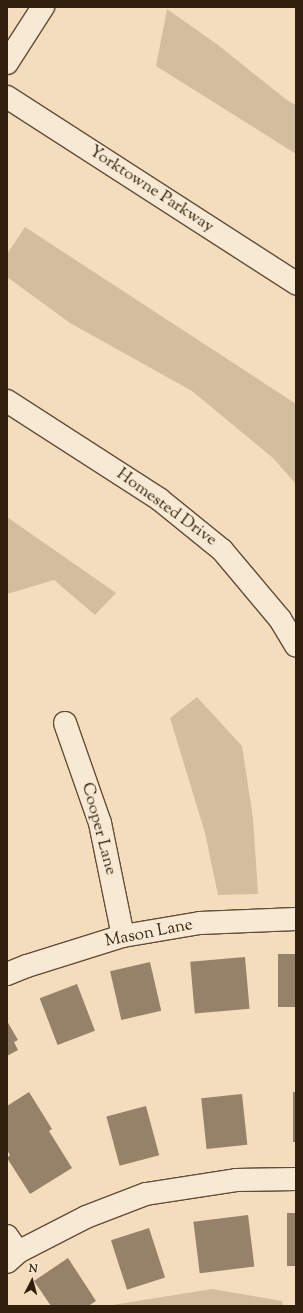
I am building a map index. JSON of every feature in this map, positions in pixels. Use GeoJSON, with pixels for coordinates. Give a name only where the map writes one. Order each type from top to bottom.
{"type":"FeatureCollection","features":[{"type":"Feature","properties":{"kind":"street"},"geometry":{"type":"LineString","coordinates":[[7,63],[43,7]]}},
{"type":"Feature","properties":{"kind":"street","name":"Yorktowne Parkway"},"geometry":{"type":"LineString","coordinates":[[7,97],[296,283]]}},
{"type":"Feature","properties":{"kind":"street","name":"Homested Drive"},"geometry":{"type":"LineString","coordinates":[[7,402],[159,499],[222,550],[280,619],[296,646]]}},
{"type":"Feature","properties":{"kind":"street","name":"Cooper Lane"},"geometry":{"type":"LineString","coordinates":[[65,723],[100,823],[124,936]]}},
{"type":"Feature","properties":{"kind":"street","name":"Mason Lane"},"geometry":{"type":"LineString","coordinates":[[7,974],[26,966],[124,936],[200,923],[296,919]]}},
{"type":"Feature","properties":{"kind":"street"},"geometry":{"type":"LineString","coordinates":[[11,1250],[86,1217],[146,1194],[236,1180],[296,1179]]}},
{"type":"Feature","properties":{"kind":"shaded area"},"geometry":{"type":"Polygon","coordinates":[[[167,9],[218,45],[288,101],[296,105],[296,154],[156,66],[167,9]]]}},
{"type":"Feature","properties":{"kind":"shaded area"},"geometry":{"type":"Polygon","coordinates":[[[25,227],[296,404],[296,484],[273,458],[192,391],[70,323],[7,277],[7,254],[25,227]]]}},
{"type":"Feature","properties":{"kind":"shaded area"},"geometry":{"type":"Polygon","coordinates":[[[7,517],[116,593],[95,615],[54,580],[7,594],[7,517]]]}},
{"type":"Feature","properties":{"kind":"shaded area"},"geometry":{"type":"Polygon","coordinates":[[[197,697],[242,746],[253,818],[258,894],[218,895],[205,833],[170,718],[197,697]]]}},
{"type":"Feature","properties":{"kind":"shaded area"},"geometry":{"type":"Polygon","coordinates":[[[212,1289],[282,1301],[283,1306],[106,1306],[212,1289]]]}},
{"type":"Feature","properties":{"kind":"building"},"geometry":{"type":"Polygon","coordinates":[[[278,954],[296,954],[296,1007],[278,1007],[278,954]]]}},
{"type":"Feature","properties":{"kind":"building"},"geometry":{"type":"Polygon","coordinates":[[[245,957],[250,1009],[195,1014],[190,962],[245,957]]]}},
{"type":"Feature","properties":{"kind":"building"},"geometry":{"type":"Polygon","coordinates":[[[150,962],[161,1011],[121,1020],[110,971],[150,962]]]}},
{"type":"Feature","properties":{"kind":"building"},"geometry":{"type":"Polygon","coordinates":[[[77,984],[95,1031],[58,1045],[40,998],[77,984]]]}},
{"type":"Feature","properties":{"kind":"building"},"geometry":{"type":"Polygon","coordinates":[[[7,1021],[18,1040],[14,1042],[18,1050],[7,1056],[7,1021]]]}},
{"type":"Feature","properties":{"kind":"building"},"geometry":{"type":"Polygon","coordinates":[[[29,1092],[52,1129],[49,1131],[72,1168],[30,1194],[7,1158],[10,1155],[7,1150],[7,1106],[29,1092]]]}},
{"type":"Feature","properties":{"kind":"building"},"geometry":{"type":"Polygon","coordinates":[[[293,1092],[296,1092],[296,1142],[293,1142],[293,1092]]]}},
{"type":"Feature","properties":{"kind":"building"},"geometry":{"type":"Polygon","coordinates":[[[242,1094],[247,1145],[207,1149],[201,1098],[242,1094]]]}},
{"type":"Feature","properties":{"kind":"building"},"geometry":{"type":"Polygon","coordinates":[[[146,1106],[159,1155],[120,1166],[106,1117],[146,1106]]]}},
{"type":"Feature","properties":{"kind":"building"},"geometry":{"type":"Polygon","coordinates":[[[287,1213],[296,1213],[296,1266],[287,1266],[287,1213]]]}},
{"type":"Feature","properties":{"kind":"building"},"geometry":{"type":"Polygon","coordinates":[[[248,1215],[254,1267],[200,1273],[193,1222],[248,1215]]]}},
{"type":"Feature","properties":{"kind":"building"},"geometry":{"type":"Polygon","coordinates":[[[149,1228],[165,1277],[127,1290],[111,1240],[149,1228]]]}},
{"type":"Feature","properties":{"kind":"building"},"geometry":{"type":"Polygon","coordinates":[[[68,1258],[96,1301],[88,1306],[51,1306],[34,1281],[68,1258]]]}}]}
